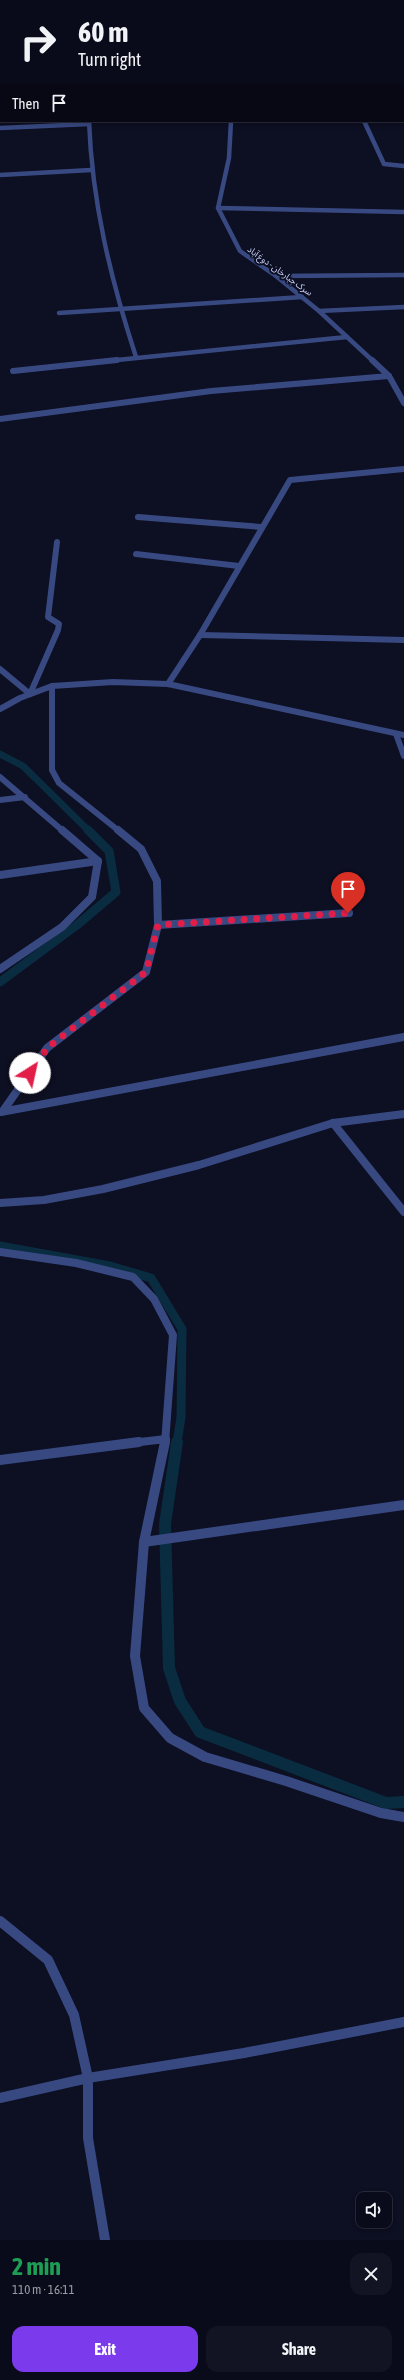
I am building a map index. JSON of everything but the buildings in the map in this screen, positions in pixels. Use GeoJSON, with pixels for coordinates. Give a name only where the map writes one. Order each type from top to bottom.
{"type":"FeatureCollection","features":[{"type":"Feature","properties":{"kind":"street"},"geometry":{"type":"LineString","coordinates":[[232,122],[229,158],[218,208],[404,212]]}},
{"type":"Feature","properties":{"kind":"street"},"geometry":{"type":"LineString","coordinates":[[364,122],[384,164],[404,166]]}},
{"type":"Feature","properties":{"kind":"street"},"geometry":{"type":"LineString","coordinates":[[0,128],[89,123],[91,170],[120,309],[136,357]]}},
{"type":"Feature","properties":{"kind":"street"},"geometry":{"type":"LineString","coordinates":[[0,175],[91,170]]}},
{"type":"Feature","properties":{"kind":"street","name":"سرک جبارخان - دوغ آباد"},"geometry":{"type":"LineString","coordinates":[[218,208],[240,251],[276,276],[319,311],[389,376],[404,403]]}},
{"type":"Feature","properties":{"kind":"street"},"geometry":{"type":"LineString","coordinates":[[276,276],[404,275]]}},
{"type":"Feature","properties":{"kind":"street"},"geometry":{"type":"LineString","coordinates":[[59,313],[302,297]]}},
{"type":"Feature","properties":{"kind":"street"},"geometry":{"type":"LineString","coordinates":[[319,311],[404,307]]}},
{"type":"Feature","properties":{"kind":"street"},"geometry":{"type":"LineString","coordinates":[[13,371],[136,357],[347,337]]}},
{"type":"Feature","properties":{"kind":"street"},"geometry":{"type":"LineString","coordinates":[[0,419],[211,391],[389,376]]}},
{"type":"Feature","properties":{"kind":"street"},"geometry":{"type":"LineString","coordinates":[[168,684],[200,635],[261,527],[290,480],[404,469]]}},
{"type":"Feature","properties":{"kind":"street"},"geometry":{"type":"LineString","coordinates":[[138,517],[261,527]]}},
{"type":"Feature","properties":{"kind":"street"},"geometry":{"type":"LineString","coordinates":[[30,694],[58,630],[59,624],[48,617],[57,542]]}},
{"type":"Feature","properties":{"kind":"street"},"geometry":{"type":"LineString","coordinates":[[136,554],[239,566]]}},
{"type":"Feature","properties":{"kind":"street"},"geometry":{"type":"LineString","coordinates":[[200,635],[404,640]]}},
{"type":"Feature","properties":{"kind":"street"},"geometry":{"type":"LineString","coordinates":[[0,669],[30,694]]}},
{"type":"Feature","properties":{"kind":"street"},"geometry":{"type":"LineString","coordinates":[[0,709],[30,694],[52,686],[113,682],[168,684],[404,735]]}},
{"type":"Feature","properties":{"kind":"street"},"geometry":{"type":"LineString","coordinates":[[2,1111],[47,1048],[146,972],[158,925],[157,882],[141,849],[59,784],[52,770],[52,686]]}},
{"type":"Feature","properties":{"kind":"street"},"geometry":{"type":"LineString","coordinates":[[396,734],[404,756]]}},
{"type":"Feature","properties":{"kind":"street"},"geometry":{"type":"LineString","coordinates":[[0,777],[98,861]]}},
{"type":"Feature","properties":{"kind":"street"},"geometry":{"type":"LineString","coordinates":[[0,800],[25,797]]}},
{"type":"Feature","properties":{"kind":"street"},"geometry":{"type":"LineString","coordinates":[[0,875],[98,861]]}},
{"type":"Feature","properties":{"kind":"street"},"geometry":{"type":"LineString","coordinates":[[0,969],[62,927],[92,897],[98,861]]}},
{"type":"Feature","properties":{"kind":"street"},"geometry":{"type":"LineString","coordinates":[[158,925],[348,913]]}},
{"type":"Feature","properties":{"kind":"street"},"geometry":{"type":"LineString","coordinates":[[2,1111],[404,1037]]}},
{"type":"Feature","properties":{"kind":"street"},"geometry":{"type":"LineString","coordinates":[[0,1203],[44,1200],[103,1189],[199,1165],[333,1123],[404,1114]]}},
{"type":"Feature","properties":{"kind":"street"},"geometry":{"type":"LineString","coordinates":[[333,1123],[402,1212],[404,1212]]}},
{"type":"Feature","properties":{"kind":"street"},"geometry":{"type":"LineString","coordinates":[[0,1252],[76,1263],[134,1277],[154,1299],[173,1335],[166,1439],[144,1542],[135,1656],[144,1708],[170,1738],[205,1757],[286,1781],[381,1813],[404,1817]]}},
{"type":"Feature","properties":{"kind":"street"},"geometry":{"type":"LineString","coordinates":[[0,1460],[166,1439]]}},
{"type":"Feature","properties":{"kind":"street"},"geometry":{"type":"LineString","coordinates":[[144,1542],[404,1506]]}},
{"type":"Feature","properties":{"kind":"street"},"geometry":{"type":"LineString","coordinates":[[0,1921],[48,1960],[74,2015],[88,2078],[88,2138],[105,2240]]}},
{"type":"Feature","properties":{"kind":"street"},"geometry":{"type":"LineString","coordinates":[[0,2098],[88,2078],[244,2053],[404,2022]]}},
{"type":"Feature","properties":{"kind":"waterway"},"geometry":{"type":"LineString","coordinates":[[0,754],[23,766],[89,831]]}},
{"type":"Feature","properties":{"kind":"waterway"},"geometry":{"type":"LineString","coordinates":[[0,982],[77,925],[116,892],[109,851],[89,831]]}},
{"type":"Feature","properties":{"kind":"waterway"},"geometry":{"type":"LineString","coordinates":[[0,1246],[110,1266],[151,1278],[182,1329],[181,1417],[177,1443]]}},
{"type":"Feature","properties":{"kind":"waterway"},"geometry":{"type":"LineString","coordinates":[[177,1442],[165,1524],[169,1668],[180,1701],[200,1732],[386,1803],[404,1802]]}},
{"type":"Feature","properties":{"kind":"route"},"geometry":{"type":"LineString","coordinates":[[30,1073],[47,1048],[100,1005],[146,972],[158,925],[348,913]]}}]}
